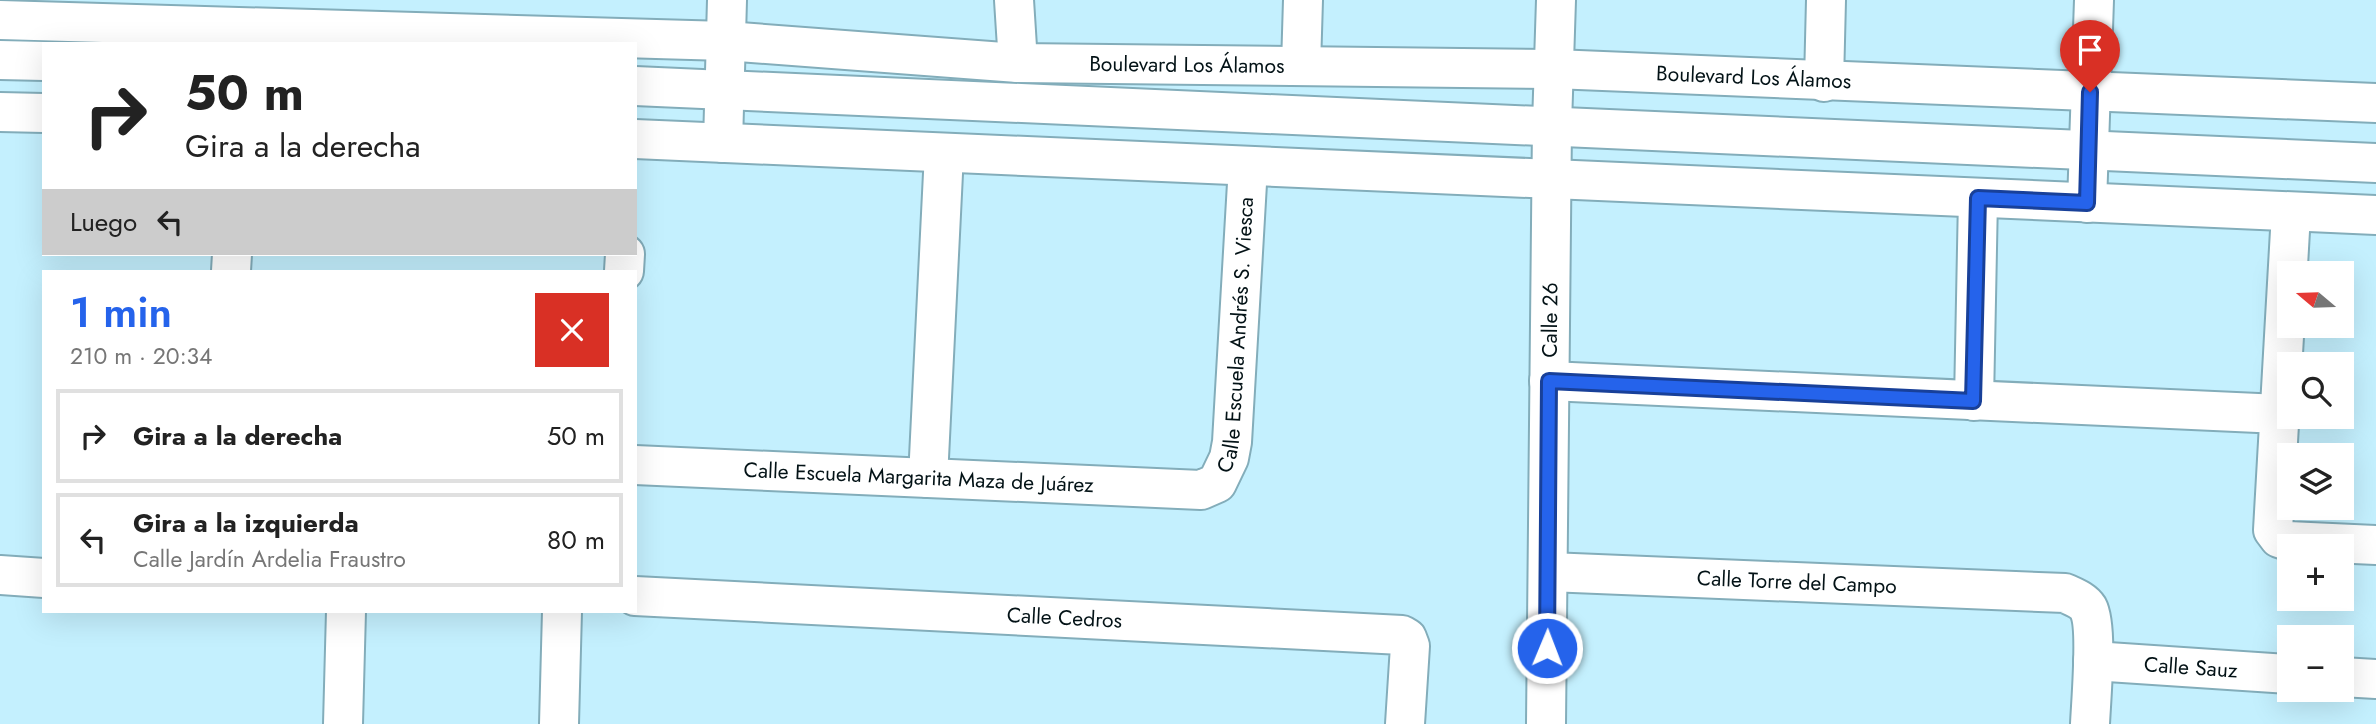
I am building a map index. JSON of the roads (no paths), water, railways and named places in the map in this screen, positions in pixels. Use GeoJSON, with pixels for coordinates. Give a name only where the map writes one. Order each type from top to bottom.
{"type":"FeatureCollection","features":[{"type":"Feature","properties":{"kind":"street"},"geometry":{"type":"LineString","coordinates":[[723,143],[727,0]]}},
{"type":"Feature","properties":{"kind":"street"},"geometry":{"type":"LineString","coordinates":[[1014,0],[1018,63]]}},
{"type":"Feature","properties":{"kind":"street"},"geometry":{"type":"LineString","coordinates":[[1301,65],[1303,0]]}},
{"type":"Feature","properties":{"kind":"street","name":"Calle 26"},"geometry":{"type":"LineString","coordinates":[[1546,724],[1552,125],[1556,0]]}},
{"type":"Feature","properties":{"kind":"street"},"geometry":{"type":"LineString","coordinates":[[1824,82],[1826,0]]}},
{"type":"Feature","properties":{"kind":"street"},"geometry":{"type":"LineString","coordinates":[[2087,203],[2094,0]]}},
{"type":"Feature","properties":{"kind":"street","name":"Boulevard Los Álamos"},"geometry":{"type":"LineString","coordinates":[[0,20],[144,22],[726,41],[1018,63],[1554,69],[2376,103]]}},
{"type":"Feature","properties":{"kind":"street"},"geometry":{"type":"LineString","coordinates":[[0,60],[42,61]]}},
{"type":"Feature","properties":{"kind":"street","name":"Boulevard Los Álamos"},"geometry":{"type":"LineString","coordinates":[[637,86],[2376,163]]}},
{"type":"Feature","properties":{"kind":"street"},"geometry":{"type":"LineString","coordinates":[[0,112],[42,113]]}},
{"type":"Feature","properties":{"kind":"street"},"geometry":{"type":"LineString","coordinates":[[637,139],[2376,215]]}},
{"type":"Feature","properties":{"kind":"street"},"geometry":{"type":"LineString","coordinates":[[928,478],[944,153]]}},
{"type":"Feature","properties":{"kind":"street","name":"Calle Escuela Andrés S. Viesca"},"geometry":{"type":"LineString","coordinates":[[1201,490],[1217,483],[1229,458],[1232,442],[1248,166]]}},
{"type":"Feature","properties":{"kind":"street"},"geometry":{"type":"LineString","coordinates":[[1973,401],[1978,198]]}},
{"type":"Feature","properties":{"kind":"street"},"geometry":{"type":"LineString","coordinates":[[2283,352],[2291,213]]}},
{"type":"Feature","properties":{"kind":"street"},"geometry":{"type":"LineString","coordinates":[[1549,381],[2277,414]]}},
{"type":"Feature","properties":{"kind":"street"},"geometry":{"type":"LineString","coordinates":[[2279,429],[2273,530],[2275,534],[2288,541],[2376,545]]}},
{"type":"Feature","properties":{"kind":"street","name":"Calle Escuela Margarita Maza de Juárez"},"geometry":{"type":"LineString","coordinates":[[637,465],[1201,490]]}},
{"type":"Feature","properties":{"kind":"street","name":"Calle Torre del Campo"},"geometry":{"type":"LineString","coordinates":[[1549,572],[2065,593],[2086,604],[2090,613],[2093,661]]}},
{"type":"Feature","properties":{"kind":"street"},"geometry":{"type":"LineString","coordinates":[[0,575],[42,578]]}},
{"type":"Feature","properties":{"kind":"street","name":"Calle Cedros"},"geometry":{"type":"LineString","coordinates":[[637,596],[1402,635],[1407,638],[1410,646],[1405,724]]}},
{"type":"Feature","properties":{"kind":"street"},"geometry":{"type":"LineString","coordinates":[[343,724],[346,613]]}},
{"type":"Feature","properties":{"kind":"street"},"geometry":{"type":"LineString","coordinates":[[559,724],[562,613]]}},
{"type":"Feature","properties":{"kind":"street"},"geometry":{"type":"LineString","coordinates":[[2090,724],[2093,661]]}},
{"type":"Feature","properties":{"kind":"street","name":"Calle Sauz"},"geometry":{"type":"LineString","coordinates":[[2093,661],[2277,673]]}},
{"type":"Feature","properties":{"kind":"street"},"geometry":{"type":"LineString","coordinates":[[2354,678],[2376,679]]}}]}
